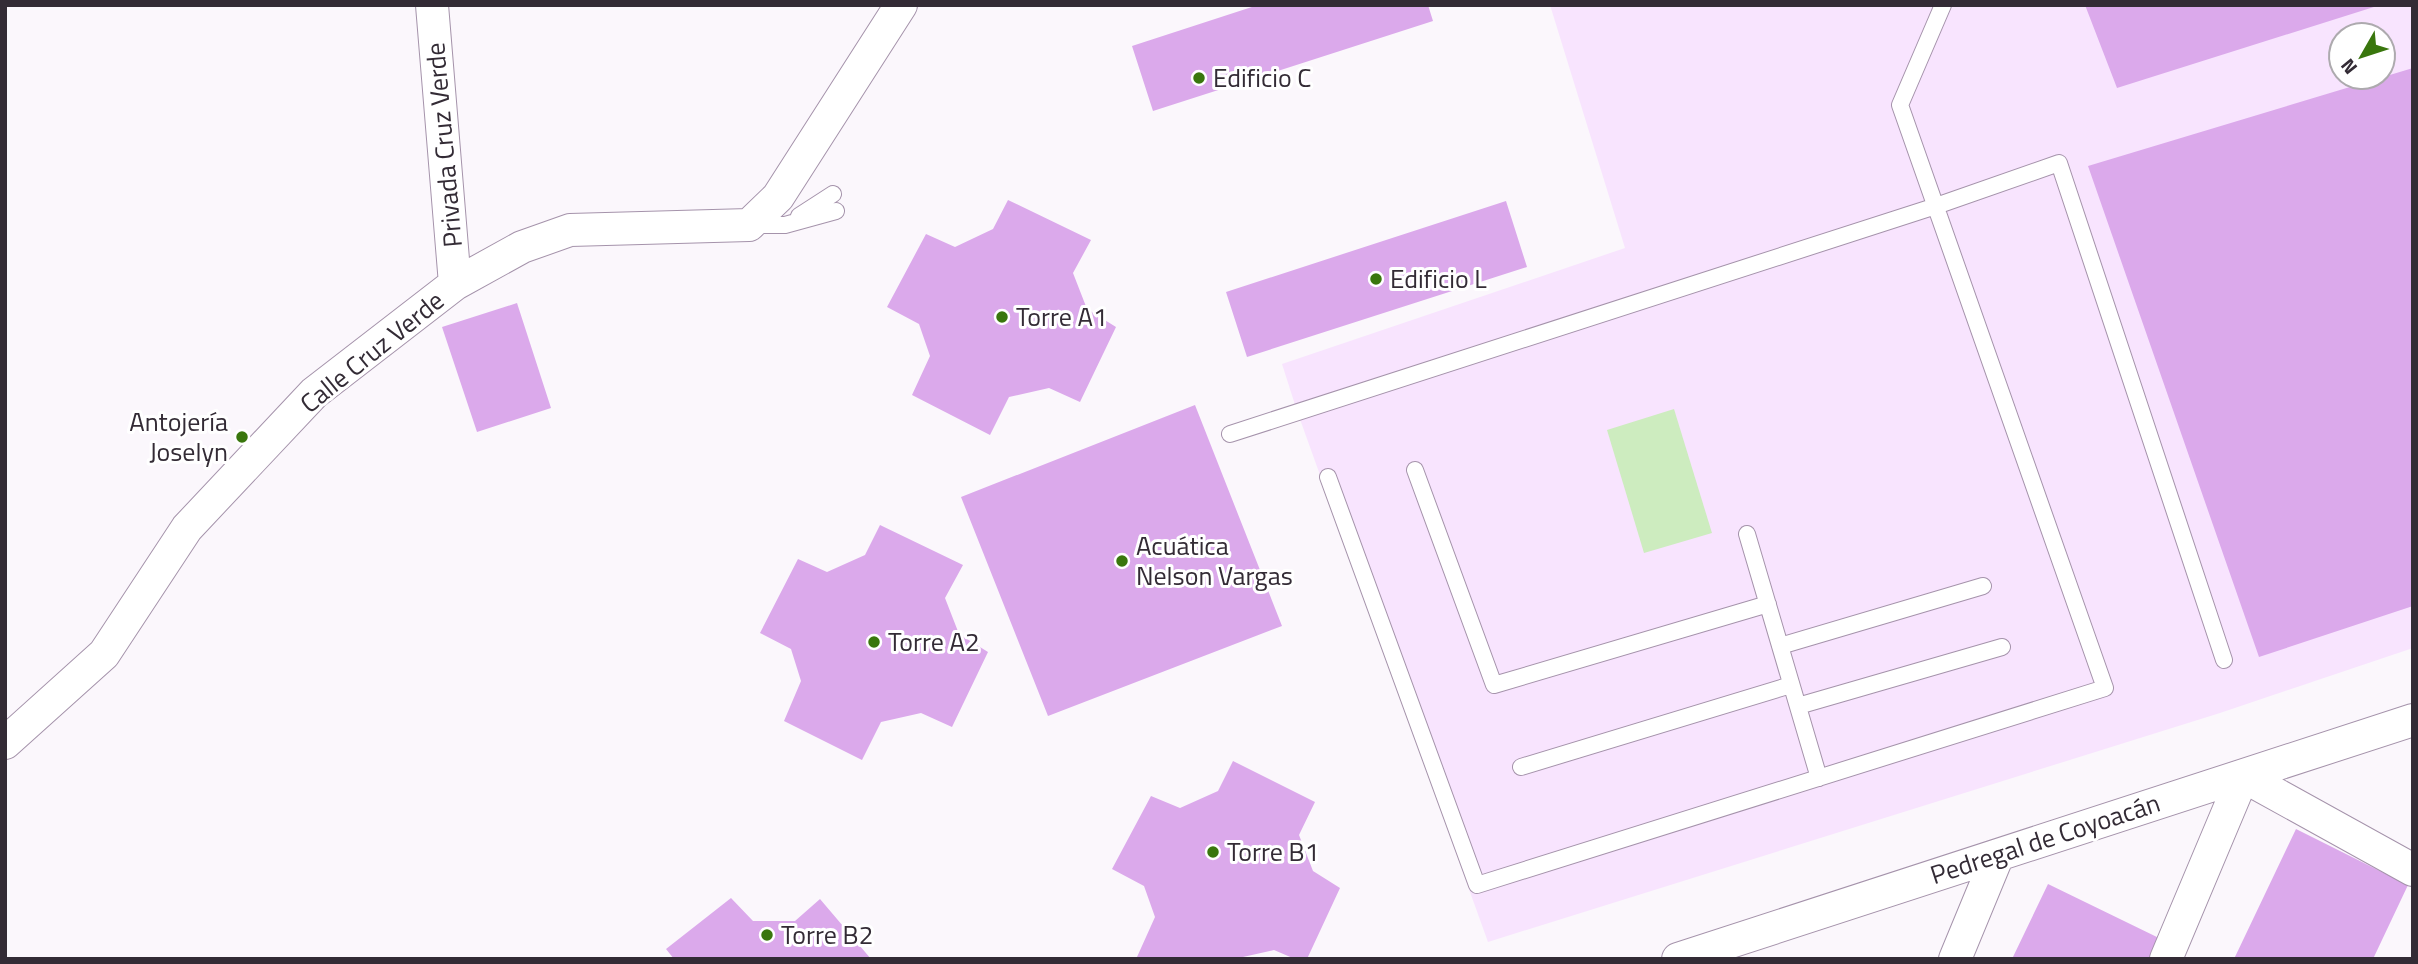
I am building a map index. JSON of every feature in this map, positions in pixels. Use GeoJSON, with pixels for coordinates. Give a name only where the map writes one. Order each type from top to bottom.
{"type":"FeatureCollection","features":[{"type":"Feature","properties":{"kind":"street","name":"Privada Cruz Verde"},"geometry":{"type":"LineString","coordinates":[[432,5],[455,284]]}},
{"type":"Feature","properties":{"kind":"street"},"geometry":{"type":"LineString","coordinates":[[749,225],[778,197],[901,5]]}},
{"type":"Feature","properties":{"kind":"street","name":"Calle Cruz Verde"},"geometry":{"type":"LineString","coordinates":[[5,743],[104,654],[187,528],[314,393],[455,284],[522,247],[570,230],[749,225]]}},
{"type":"Feature","properties":{"kind":"street","name":"Pedregal de Coyoacán"},"geometry":{"type":"LineString","coordinates":[[1678,959],[1723,951],[1998,855],[2413,720]]}},
{"type":"Feature","properties":{"kind":"street"},"geometry":{"type":"LineString","coordinates":[[2166,959],[2243,776],[2413,870]]}},
{"type":"Feature","properties":{"kind":"street"},"geometry":{"type":"LineString","coordinates":[[1955,959],[1998,855]]}},
{"type":"Feature","properties":{"kind":"lane"},"geometry":{"type":"LineString","coordinates":[[1328,477],[1477,885],[2105,688],[1900,105],[1943,5]]}},
{"type":"Feature","properties":{"kind":"lane"},"geometry":{"type":"LineString","coordinates":[[1230,433],[1936,206],[2059,163],[2224,660]]}},
{"type":"Feature","properties":{"kind":"lane"},"geometry":{"type":"LineString","coordinates":[[785,225],[833,194]]}},
{"type":"Feature","properties":{"kind":"lane"},"geometry":{"type":"LineString","coordinates":[[749,225],[785,225],[836,211]]}},
{"type":"Feature","properties":{"kind":"lane"},"geometry":{"type":"LineString","coordinates":[[1415,470],[1494,685],[1768,604]]}},
{"type":"Feature","properties":{"kind":"lane"},"geometry":{"type":"LineString","coordinates":[[1747,534],[1819,778]]}},
{"type":"Feature","properties":{"kind":"lane"},"geometry":{"type":"LineString","coordinates":[[1780,646],[1983,586]]}},
{"type":"Feature","properties":{"kind":"lane"},"geometry":{"type":"LineString","coordinates":[[1798,706],[2003,647]]}},
{"type":"Feature","properties":{"kind":"lane"},"geometry":{"type":"LineString","coordinates":[[1521,767],[1791,685]]}},
{"type":"Feature","properties":{"kind":"shaded area"},"geometry":{"type":"Polygon","coordinates":[[[1550,5],[2413,5],[2413,648],[2220,713],[1488,942],[1282,364],[1625,248],[1550,5]]]}},
{"type":"Feature","properties":{"kind":"green space"},"geometry":{"type":"Polygon","coordinates":[[[1674,409],[1712,533],[1644,553],[1607,430],[1674,409]]]}},
{"type":"Feature","properties":{"kind":"building","name":"Edificio C"},"geometry":{"type":"Polygon","coordinates":[[[1258,5],[1428,5],[1433,21],[1153,111],[1132,46],[1258,5]]]}},
{"type":"Feature","properties":{"kind":"building"},"geometry":{"type":"Polygon","coordinates":[[[2085,5],[2377,5],[2377,6],[2117,88],[2085,5]]]}},
{"type":"Feature","properties":{"kind":"building"},"geometry":{"type":"Polygon","coordinates":[[[2413,68],[2413,606],[2259,657],[2088,166],[2337,91],[2397,91],[2397,73],[2413,68]]]}},
{"type":"Feature","properties":{"kind":"building","name":"Torre A1"},"geometry":{"type":"Polygon","coordinates":[[[1008,200],[1091,240],[1073,273],[1087,309],[1116,327],[1080,402],[1049,388],[1009,397],[990,435],[912,395],[930,356],[919,324],[887,307],[926,234],[955,247],[993,229],[1008,200]]]}},
{"type":"Feature","properties":{"kind":"building","name":"Edificio L"},"geometry":{"type":"Polygon","coordinates":[[[1506,201],[1527,267],[1247,357],[1226,292],[1506,201]]]}},
{"type":"Feature","properties":{"kind":"building"},"geometry":{"type":"Polygon","coordinates":[[[517,303],[551,408],[477,432],[442,327],[517,303]]]}},
{"type":"Feature","properties":{"kind":"building","name":"Acuática Nelson Vargas"},"geometry":{"type":"Polygon","coordinates":[[[1195,405],[1282,626],[1048,716],[961,497],[1195,405]]]}},
{"type":"Feature","properties":{"kind":"building","name":"Torre A2"},"geometry":{"type":"Polygon","coordinates":[[[880,525],[963,565],[945,598],[959,634],[988,652],[952,727],[921,713],[881,722],[862,760],[784,721],[801,681],[791,649],[760,633],[798,559],[827,572],[865,555],[880,525]]]}},
{"type":"Feature","properties":{"kind":"building","name":"Torre B1"},"geometry":{"type":"Polygon","coordinates":[[[1233,761],[1315,802],[1299,835],[1313,871],[1340,888],[1307,959],[1295,959],[1274,950],[1234,959],[1141,959],[1137,957],[1155,917],[1144,886],[1112,869],[1151,796],[1180,808],[1218,791],[1233,761]]]}},
{"type":"Feature","properties":{"kind":"building"},"geometry":{"type":"Polygon","coordinates":[[[2296,829],[2408,885],[2373,959],[2234,959],[2296,829]]]}},
{"type":"Feature","properties":{"kind":"building"},"geometry":{"type":"Polygon","coordinates":[[[2048,884],[2161,939],[2151,959],[2012,959],[2048,884]]]}},
{"type":"Feature","properties":{"kind":"building","name":"Torre B2"},"geometry":{"type":"Polygon","coordinates":[[[731,898],[753,921],[795,921],[820,899],[871,959],[674,959],[666,949],[731,898]]]}},
{"type":"Feature","properties":{"kind":"place","name":"Edificio C"},"geometry":{"type":"Point","coordinates":[1199,78]}},
{"type":"Feature","properties":{"kind":"place","name":"Edificio L"},"geometry":{"type":"Point","coordinates":[1376,279]}},
{"type":"Feature","properties":{"kind":"place","name":"Torre A1"},"geometry":{"type":"Point","coordinates":[1002,317]}},
{"type":"Feature","properties":{"kind":"place","name":"Antojería Joselyn"},"geometry":{"type":"Point","coordinates":[242,437]}},
{"type":"Feature","properties":{"kind":"place","name":"Acuática Nelson Vargas"},"geometry":{"type":"Point","coordinates":[1122,561]}},
{"type":"Feature","properties":{"kind":"place","name":"Torre A2"},"geometry":{"type":"Point","coordinates":[874,642]}},
{"type":"Feature","properties":{"kind":"place","name":"Torre B1"},"geometry":{"type":"Point","coordinates":[1213,852]}},
{"type":"Feature","properties":{"kind":"place","name":"Torre B2"},"geometry":{"type":"Point","coordinates":[767,935]}}]}
